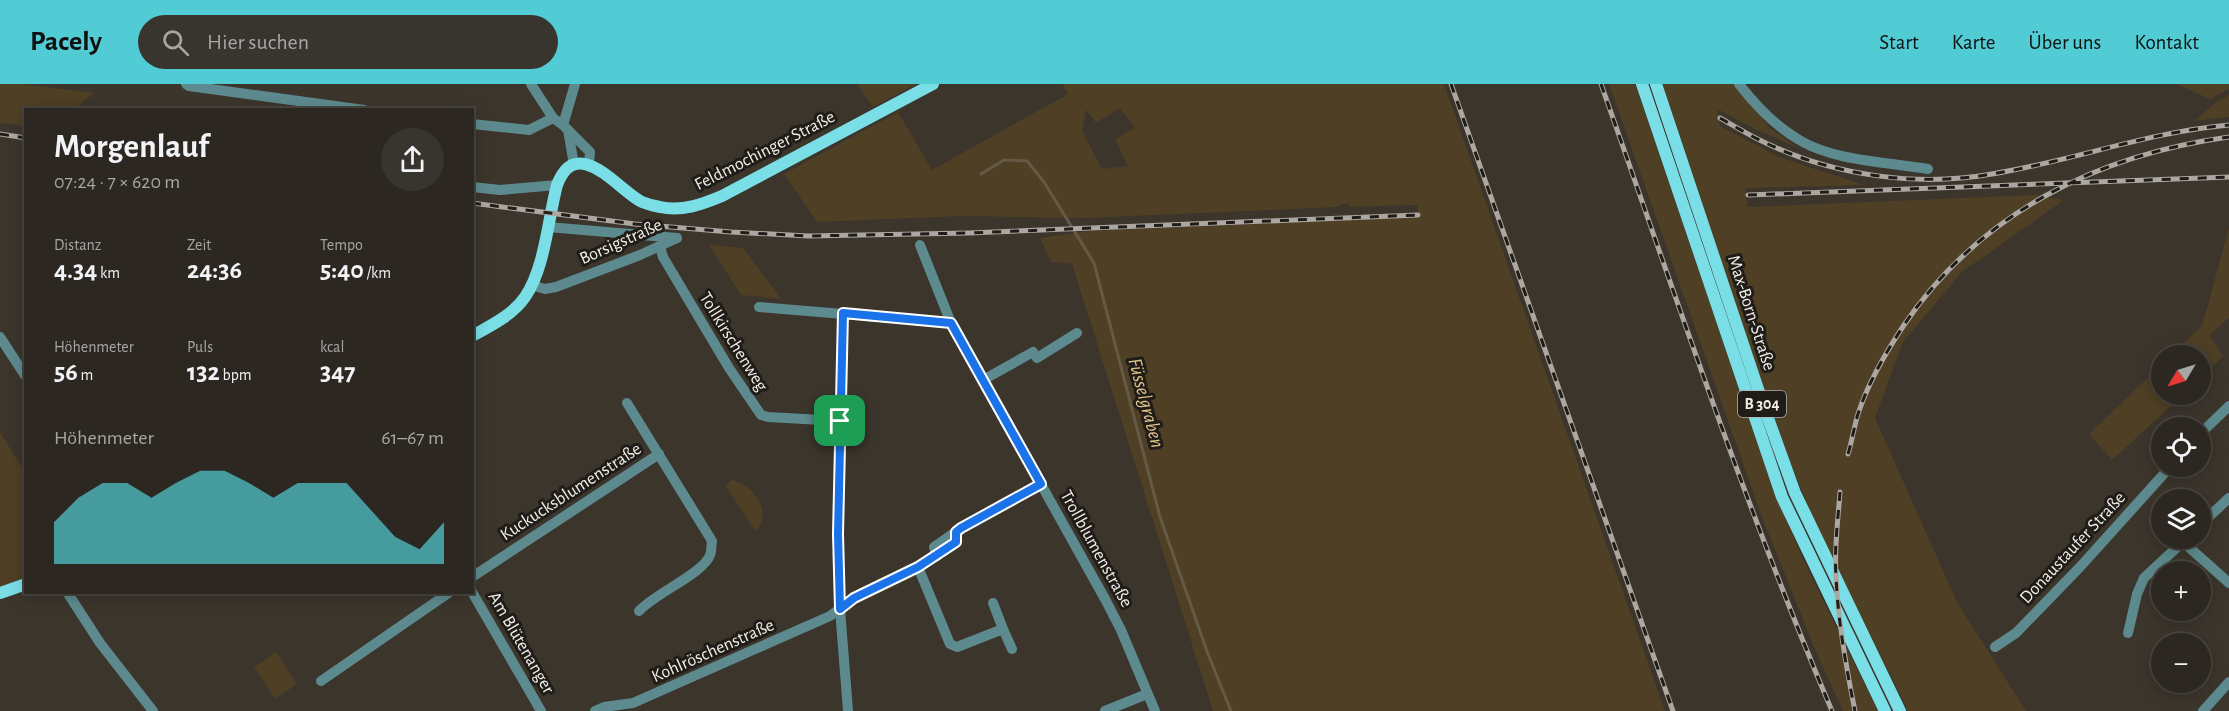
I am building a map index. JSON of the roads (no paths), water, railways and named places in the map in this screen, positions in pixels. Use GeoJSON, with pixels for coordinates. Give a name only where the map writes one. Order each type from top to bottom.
{"type":"FeatureCollection","features":[{"type":"Feature","properties":{"kind":"main road","name":"Feldmochinger Straße"},"geometry":{"type":"LineString","coordinates":[[590,165],[600,169],[643,202],[662,208],[681,209],[701,205],[933,84]]}},
{"type":"Feature","properties":{"kind":"main road","name":"Max-Born-Straße"},"geometry":{"type":"LineString","coordinates":[[1642,84],[1782,497],[1885,711]]}},
{"type":"Feature","properties":{"kind":"main road","name":"Max-Born-Straße"},"geometry":{"type":"LineString","coordinates":[[1656,84],[1765,411],[1795,493],[1900,711]]}},
{"type":"Feature","properties":{"kind":"main road"},"geometry":{"type":"LineString","coordinates":[[474,335],[513,310],[525,297],[531,285],[548,227],[557,185],[563,174],[574,165],[590,165]]}},
{"type":"Feature","properties":{"kind":"main road"},"geometry":{"type":"LineString","coordinates":[[0,593],[24,585]]}},
{"type":"Feature","properties":{"kind":"street"},"geometry":{"type":"LineString","coordinates":[[186,84],[349,108]]}},
{"type":"Feature","properties":{"kind":"street"},"geometry":{"type":"LineString","coordinates":[[531,84],[553,118],[590,152],[590,165]]}},
{"type":"Feature","properties":{"kind":"street"},"geometry":{"type":"LineString","coordinates":[[574,165],[565,127],[575,84]]}},
{"type":"Feature","properties":{"kind":"street"},"geometry":{"type":"LineString","coordinates":[[1739,84],[1778,126],[1802,142],[1833,153],[1928,170]]}},
{"type":"Feature","properties":{"kind":"street"},"geometry":{"type":"LineString","coordinates":[[474,124],[529,130],[553,118]]}},
{"type":"Feature","properties":{"kind":"street"},"geometry":{"type":"LineString","coordinates":[[474,187],[500,190],[557,185]]}},
{"type":"Feature","properties":{"kind":"street","name":"Borsigstraße"},"geometry":{"type":"LineString","coordinates":[[531,285],[545,289],[556,287],[660,247],[677,238],[548,227]]}},
{"type":"Feature","properties":{"kind":"street","name":"Trollblumenstraße"},"geometry":{"type":"LineString","coordinates":[[920,245],[951,323],[1121,630],[1155,711]]}},
{"type":"Feature","properties":{"kind":"street","name":"Tollkirschenweg"},"geometry":{"type":"LineString","coordinates":[[660,247],[663,257],[696,314],[761,415],[840,421]]}},
{"type":"Feature","properties":{"kind":"street"},"geometry":{"type":"LineString","coordinates":[[759,307],[951,323]]}},
{"type":"Feature","properties":{"kind":"street"},"geometry":{"type":"LineString","coordinates":[[843,313],[838,534],[840,609],[848,711]]}},
{"type":"Feature","properties":{"kind":"street"},"geometry":{"type":"LineString","coordinates":[[983,380],[1034,352],[1037,358],[1077,333]]}},
{"type":"Feature","properties":{"kind":"street"},"geometry":{"type":"LineString","coordinates":[[0,337],[24,374]]}},
{"type":"Feature","properties":{"kind":"street"},"geometry":{"type":"LineString","coordinates":[[627,403],[712,541],[710,556],[702,566],[647,602],[639,611]]}},
{"type":"Feature","properties":{"kind":"street"},"geometry":{"type":"LineString","coordinates":[[2211,423],[2229,406]]}},
{"type":"Feature","properties":{"kind":"street","name":"Kuckucksblumenstraße"},"geometry":{"type":"LineString","coordinates":[[474,576],[658,454]]}},
{"type":"Feature","properties":{"kind":"street","name":"Donaustaufer Straße"},"geometry":{"type":"LineString","coordinates":[[1995,647],[2016,633],[2161,477]]}},
{"type":"Feature","properties":{"kind":"street","name":"Kohlröschenstraße"},"geometry":{"type":"LineString","coordinates":[[596,711],[604,707],[644,699],[830,616],[854,598],[937,556],[956,542],[956,532],[1041,484]]}},
{"type":"Feature","properties":{"kind":"street"},"geometry":{"type":"LineString","coordinates":[[2211,515],[2229,498]]}},
{"type":"Feature","properties":{"kind":"street"},"geometry":{"type":"LineString","coordinates":[[2128,633],[2144,579],[2176,549]]}},
{"type":"Feature","properties":{"kind":"street"},"geometry":{"type":"LineString","coordinates":[[2194,549],[2229,583]]}},
{"type":"Feature","properties":{"kind":"street"},"geometry":{"type":"LineString","coordinates":[[918,567],[950,644],[957,647],[1003,629]]}},
{"type":"Feature","properties":{"kind":"street"},"geometry":{"type":"LineString","coordinates":[[68,594],[100,643],[153,711]]}},
{"type":"Feature","properties":{"kind":"street"},"geometry":{"type":"LineString","coordinates":[[321,681],[447,594]]}},
{"type":"Feature","properties":{"kind":"street","name":"Am Blütenanger"},"geometry":{"type":"LineString","coordinates":[[473,594],[541,711]]}},
{"type":"Feature","properties":{"kind":"street"},"geometry":{"type":"LineString","coordinates":[[993,603],[1012,649]]}},
{"type":"Feature","properties":{"kind":"street"},"geometry":{"type":"LineString","coordinates":[[2203,711],[2229,682]]}},
{"type":"Feature","properties":{"kind":"street"},"geometry":{"type":"LineString","coordinates":[[1105,711],[1147,694]]}},
{"type":"Feature","properties":{"kind":"waterway","name":"Füsselgraben"},"geometry":{"type":"LineString","coordinates":[[981,174],[1004,160],[1027,161],[1044,182],[1094,263],[1160,517],[1208,654],[1231,711]]}},
{"type":"Feature","properties":{"kind":"railway"},"geometry":{"type":"LineString","coordinates":[[1451,84],[1673,711]]}},
{"type":"Feature","properties":{"kind":"railway"},"geometry":{"type":"LineString","coordinates":[[1601,84],[1740,478],[1832,711]]}},
{"type":"Feature","properties":{"kind":"railway"},"geometry":{"type":"LineString","coordinates":[[1720,118],[1768,144],[1821,164],[1849,171],[1907,179],[1964,178],[1992,174],[2169,134],[2229,125]]}},
{"type":"Feature","properties":{"kind":"railway"},"geometry":{"type":"LineString","coordinates":[[0,134],[24,138]]}},
{"type":"Feature","properties":{"kind":"railway"},"geometry":{"type":"LineString","coordinates":[[1848,454],[1862,402],[1891,346],[1934,286],[1968,251],[2005,221],[2045,196],[2088,175],[2133,158],[2229,137]]}},
{"type":"Feature","properties":{"kind":"railway"},"geometry":{"type":"LineString","coordinates":[[1748,195],[2229,177]]}},
{"type":"Feature","properties":{"kind":"railway"},"geometry":{"type":"LineString","coordinates":[[474,203],[635,224],[808,236],[969,233],[1418,215]]}},
{"type":"Feature","properties":{"kind":"railway"},"geometry":{"type":"LineString","coordinates":[[1840,492],[1835,555],[1837,593],[1855,711]]}}]}
